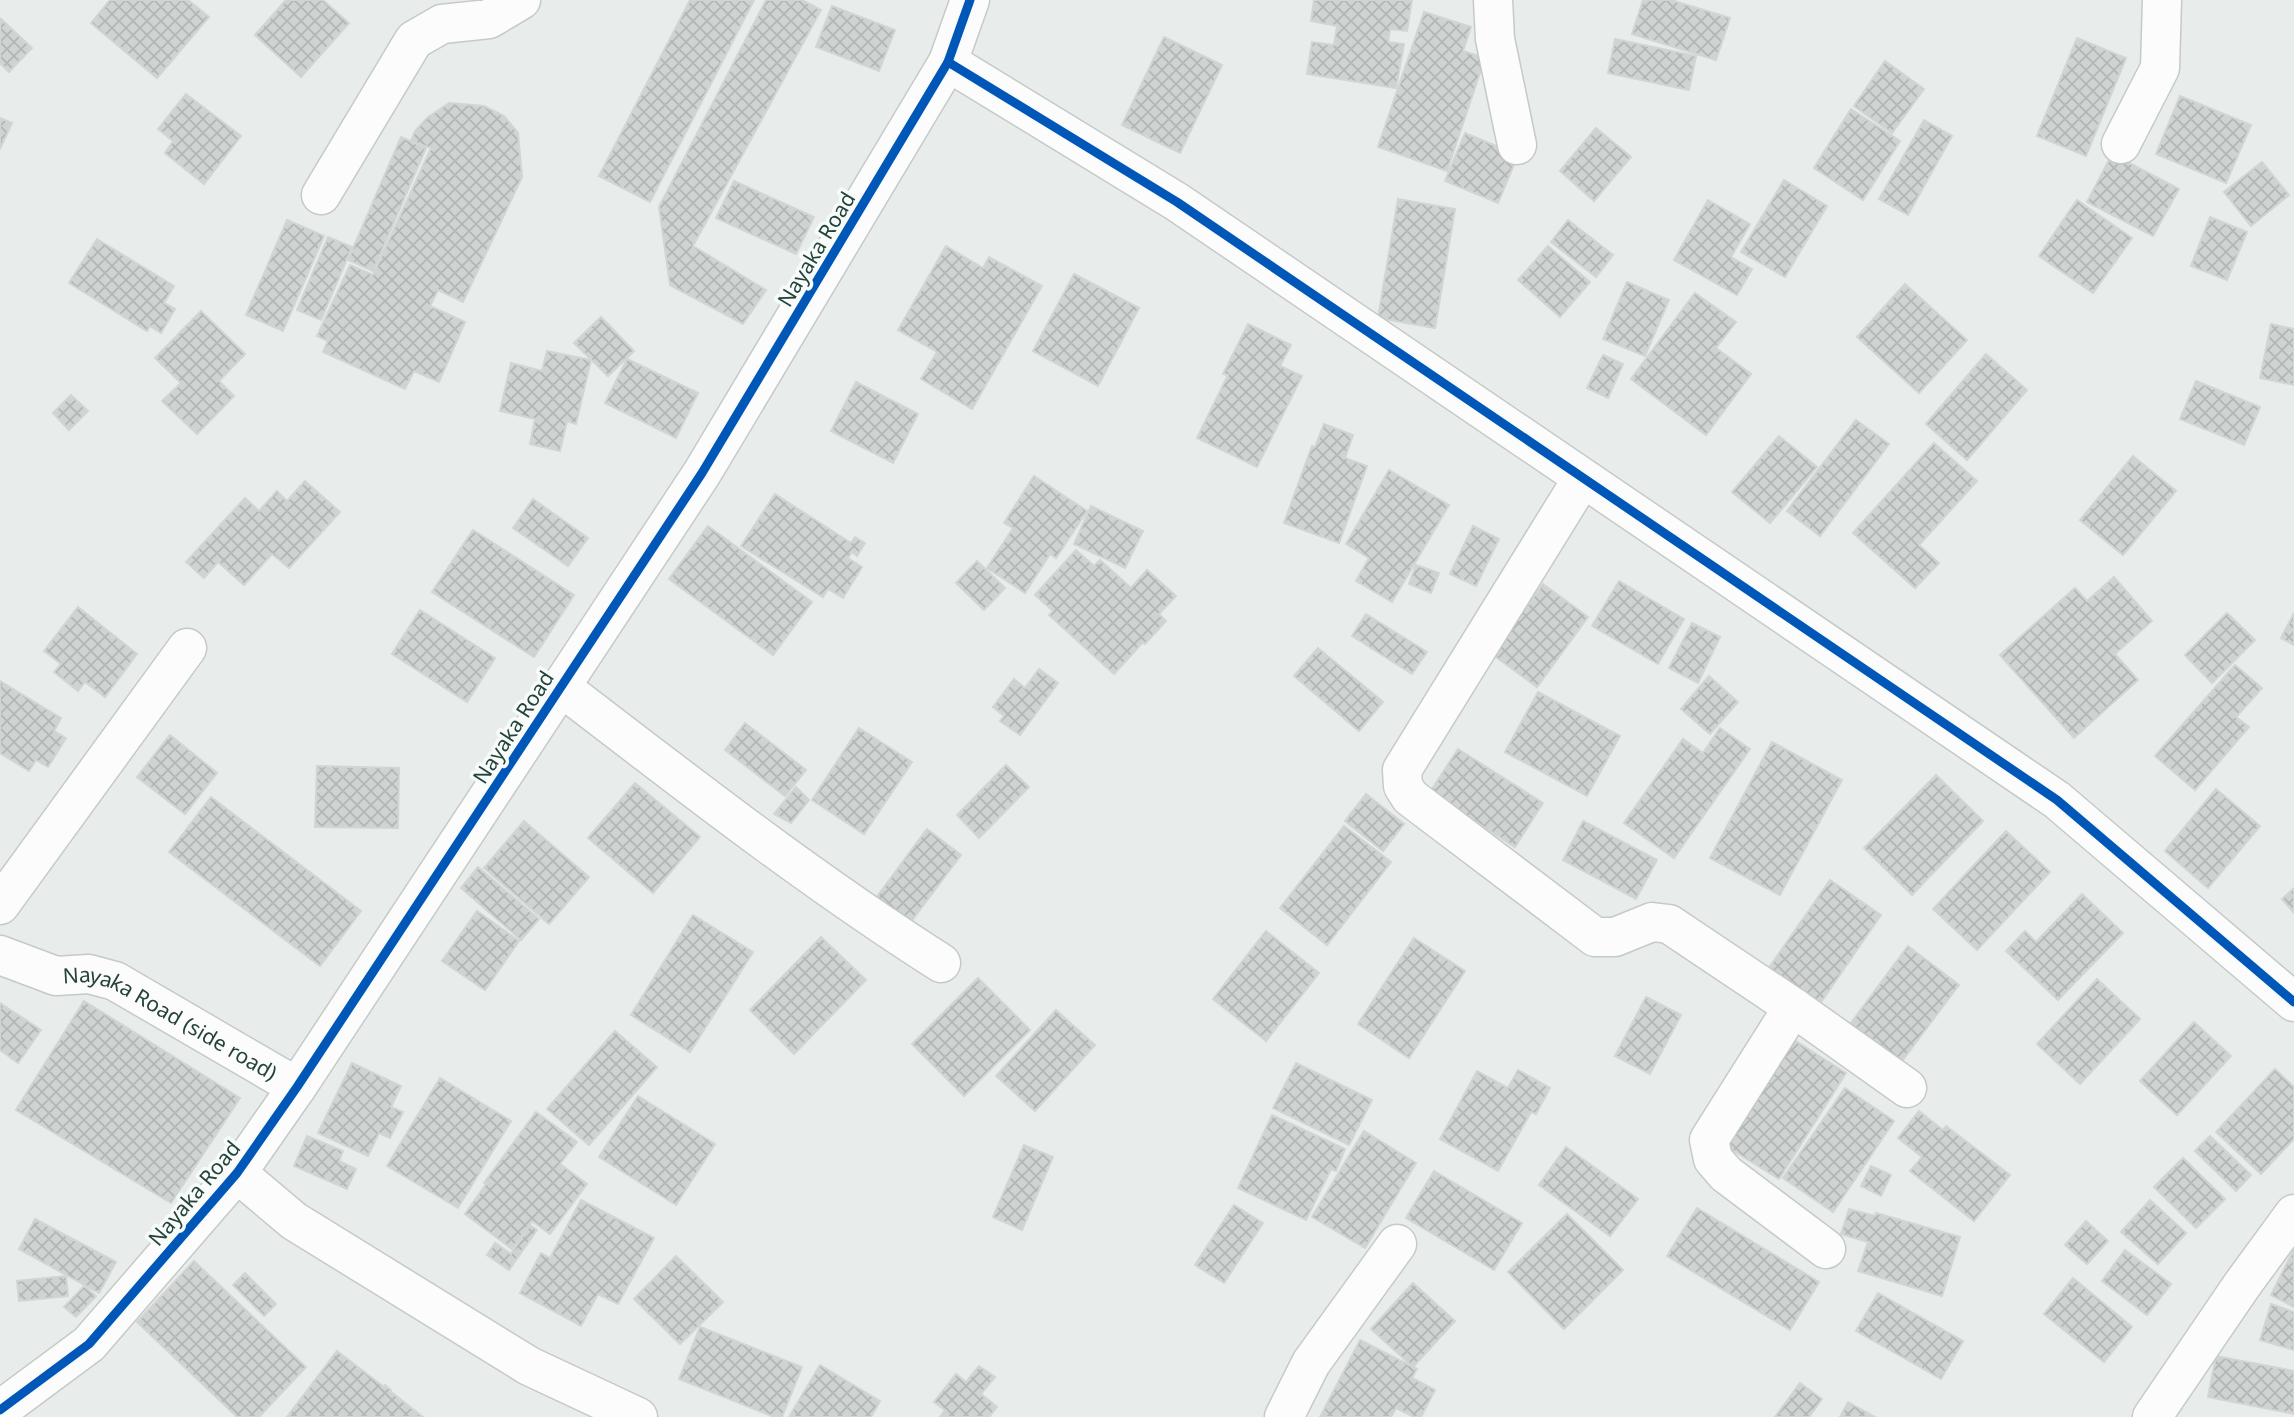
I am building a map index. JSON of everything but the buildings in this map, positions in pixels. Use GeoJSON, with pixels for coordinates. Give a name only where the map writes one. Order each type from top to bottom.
{"type":"FeatureCollection","features":[{"type":"Feature","properties":{"kind":"street"},"geometry":{"type":"LineString","coordinates":[[321,195],[414,40],[442,23],[489,19],[521,0]]}},
{"type":"Feature","properties":{"kind":"street","name":"Nayaka Road"},"geometry":{"type":"LineString","coordinates":[[0,1410],[89,1343],[237,1173],[297,1087],[702,473],[948,62],[970,0]]}},
{"type":"Feature","properties":{"kind":"street"},"geometry":{"type":"LineString","coordinates":[[1493,0],[1495,39],[1517,145]]}},
{"type":"Feature","properties":{"kind":"street"},"geometry":{"type":"LineString","coordinates":[[2121,144],[2160,68],[2162,0]]}},
{"type":"Feature","properties":{"kind":"street"},"geometry":{"type":"LineString","coordinates":[[948,62],[1177,202],[2057,800],[2294,1002]]}},
{"type":"Feature","properties":{"kind":"street"},"geometry":{"type":"LineString","coordinates":[[1582,479],[1402,770],[1403,786],[1410,797],[1595,937],[1615,937],[1652,922],[1669,924],[1907,1088]]}},
{"type":"Feature","properties":{"kind":"street"},"geometry":{"type":"LineString","coordinates":[[0,905],[187,648]]}},
{"type":"Feature","properties":{"kind":"street"},"geometry":{"type":"LineString","coordinates":[[561,687],[733,818],[888,929],[941,963]]}},
{"type":"Feature","properties":{"kind":"street","name":"Nayaka Road (side road)"},"geometry":{"type":"LineString","coordinates":[[0,955],[56,976],[89,974],[115,981],[297,1087]]}},
{"type":"Feature","properties":{"kind":"street"},"geometry":{"type":"LineString","coordinates":[[1793,1007],[1709,1140],[1713,1159],[1726,1174],[1826,1249]]}},
{"type":"Feature","properties":{"kind":"street"},"geometry":{"type":"LineString","coordinates":[[237,1173],[294,1221],[529,1366],[638,1417]]}},
{"type":"Feature","properties":{"kind":"street"},"geometry":{"type":"LineString","coordinates":[[2152,1417],[2294,1214]]}},
{"type":"Feature","properties":{"kind":"street"},"geometry":{"type":"LineString","coordinates":[[1284,1417],[1311,1363],[1397,1244]]}},
{"type":"Feature","properties":{"kind":"cycle path"},"geometry":{"type":"LineString","coordinates":[[0,1410],[89,1344],[237,1173],[297,1087],[702,473],[948,62],[970,0]]}},
{"type":"Feature","properties":{"kind":"cycle path"},"geometry":{"type":"LineString","coordinates":[[948,62],[1177,202],[2057,800],[2294,1002]]}}]}
